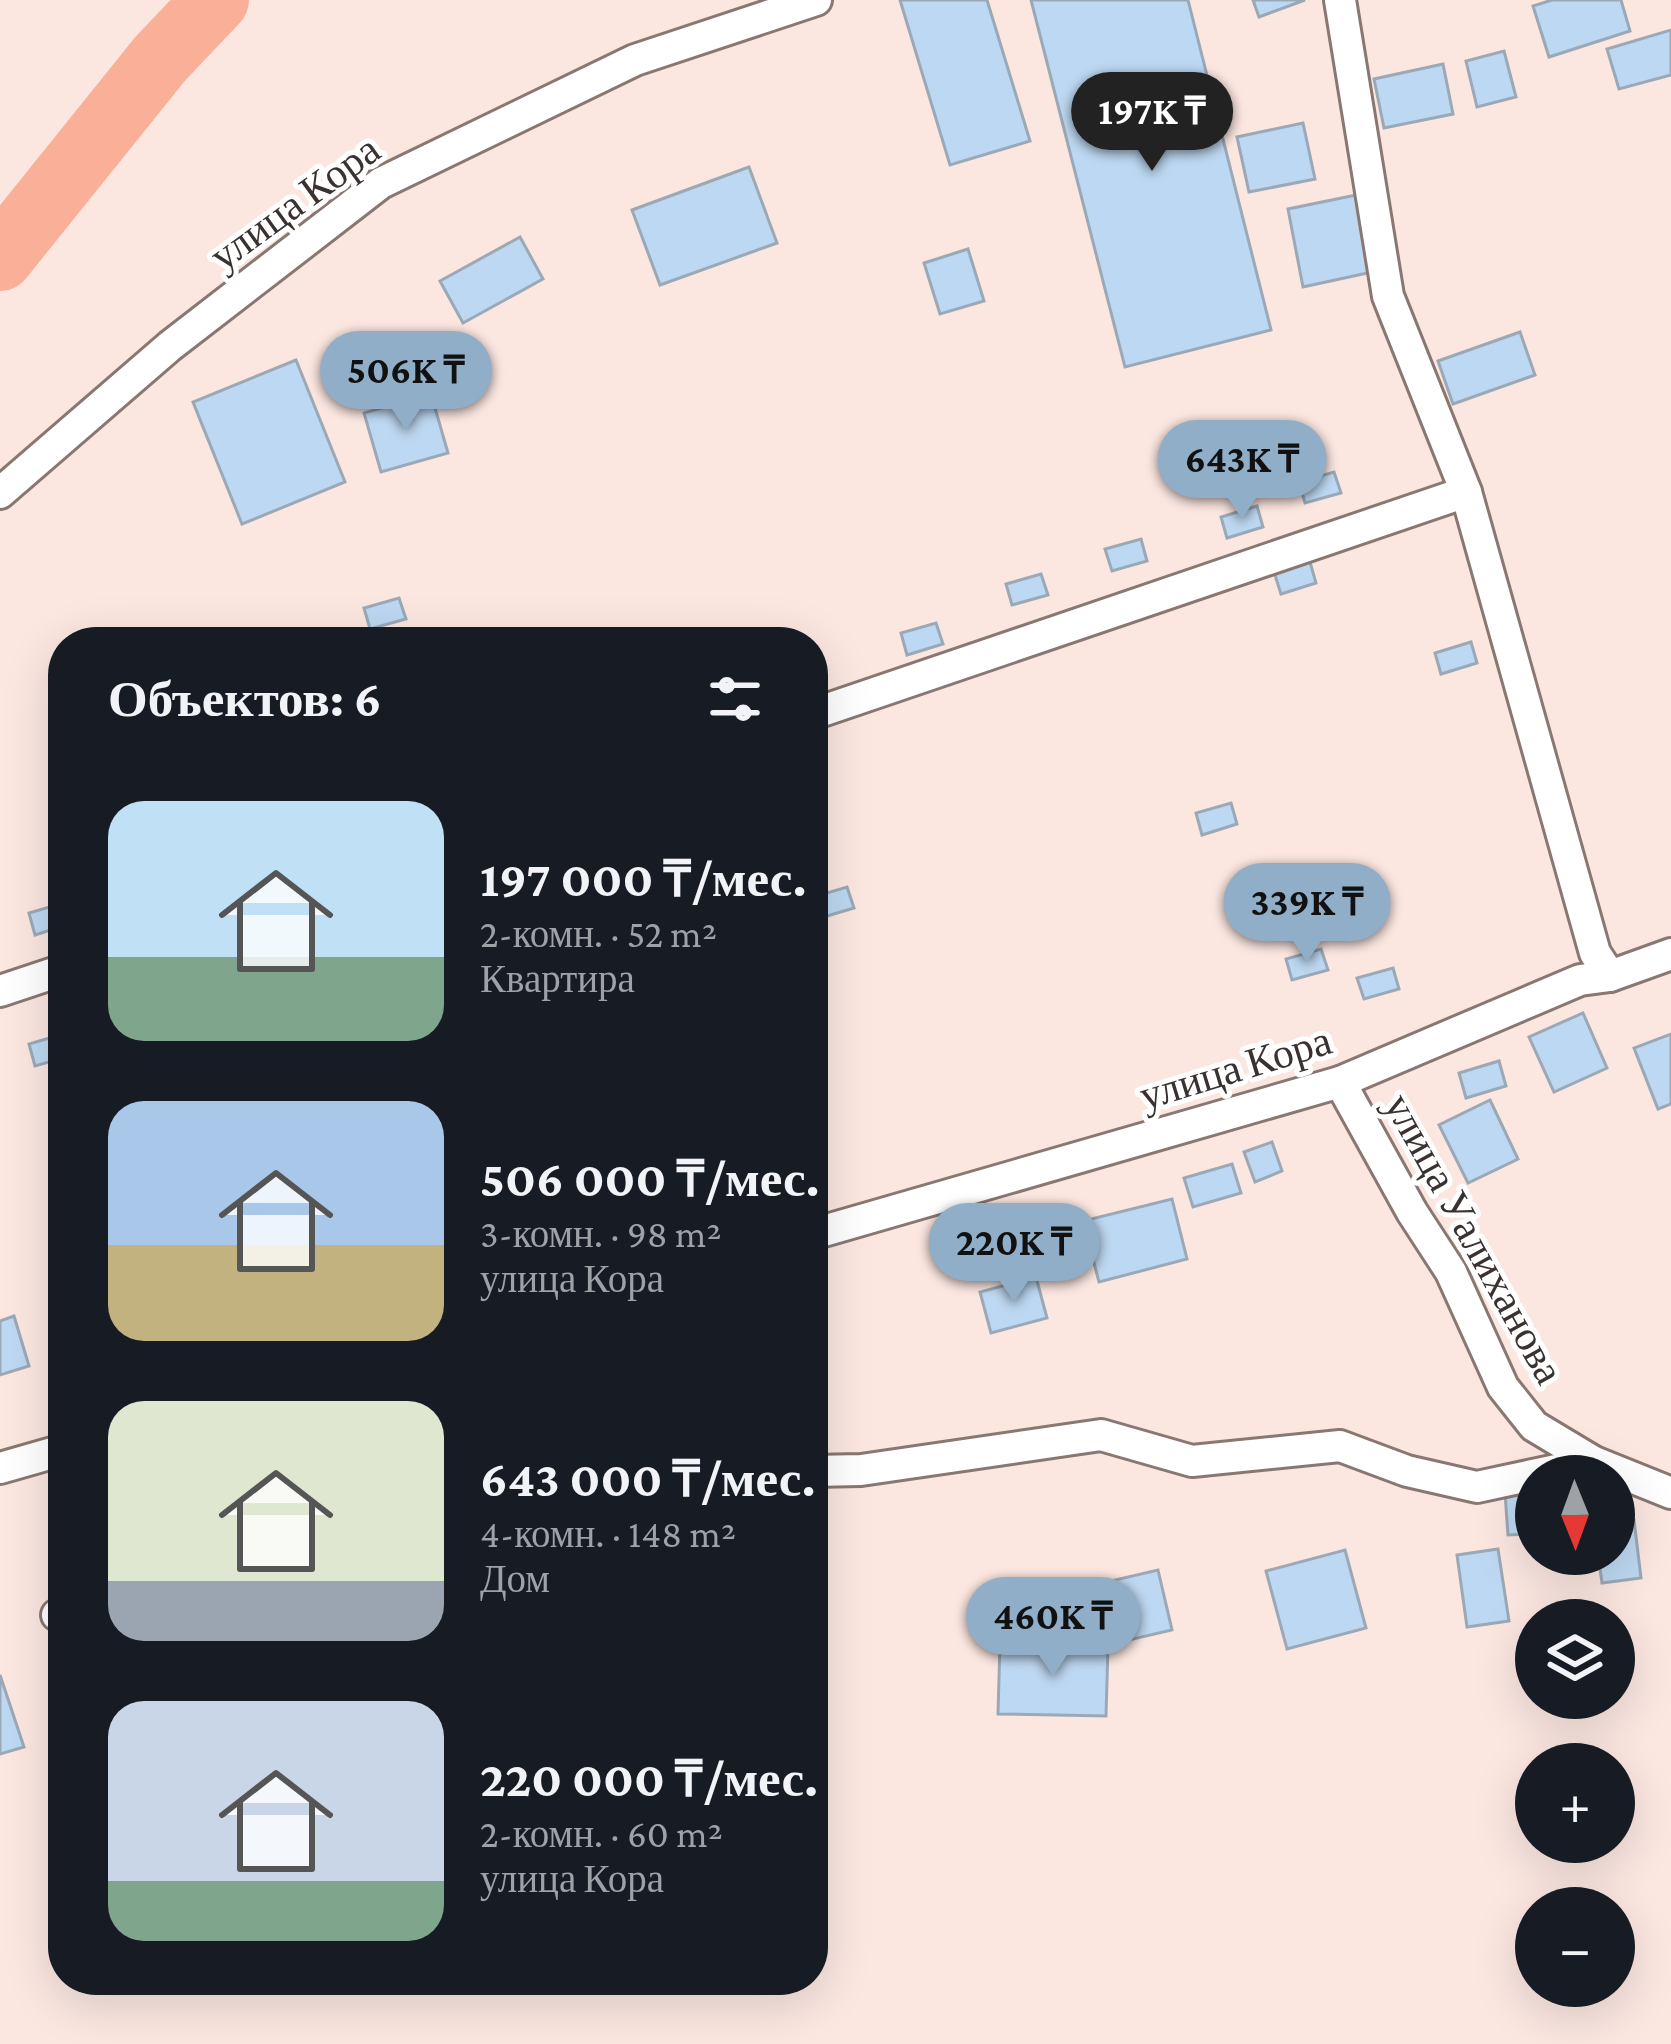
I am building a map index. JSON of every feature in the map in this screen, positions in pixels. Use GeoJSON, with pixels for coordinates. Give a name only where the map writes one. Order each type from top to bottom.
{"type":"FeatureCollection","features":[{"type":"Feature","properties":{"kind":"street","name":"улица Кора"},"geometry":{"type":"LineString","coordinates":[[0,493],[170,346],[381,183],[635,61],[816,0]]}},
{"type":"Feature","properties":{"kind":"street"},"geometry":{"type":"LineString","coordinates":[[1340,0],[1388,296],[1466,492],[1595,953],[1610,976]]}},
{"type":"Feature","properties":{"kind":"street"},"geometry":{"type":"LineString","coordinates":[[828,709],[1466,492]]}},
{"type":"Feature","properties":{"kind":"street","name":"улица Кора"},"geometry":{"type":"LineString","coordinates":[[828,1230],[1340,1082],[1580,980],[1610,976],[1671,954]]}},
{"type":"Feature","properties":{"kind":"street"},"geometry":{"type":"LineString","coordinates":[[0,991],[48,975]]}},
{"type":"Feature","properties":{"kind":"street","name":"улица Уалиханова"},"geometry":{"type":"LineString","coordinates":[[1340,1082],[1450,1272],[1503,1388],[1534,1426],[1582,1455]]}},
{"type":"Feature","properties":{"kind":"street"},"geometry":{"type":"LineString","coordinates":[[828,1471],[1101,1435],[1192,1461],[1340,1446],[1407,1471],[1477,1486],[1515,1478]]}},
{"type":"Feature","properties":{"kind":"street"},"geometry":{"type":"LineString","coordinates":[[0,1468],[48,1454]]}},
{"type":"Feature","properties":{"kind":"street","name":"улица Уалиханова"},"geometry":{"type":"LineString","coordinates":[[1635,1479],[1671,1493]]}},
{"type":"Feature","properties":{"kind":"building"},"geometry":{"type":"Polygon","coordinates":[[[900,0],[987,0],[1030,141],[950,165],[900,0]]]}},
{"type":"Feature","properties":{"kind":"building"},"geometry":{"type":"Polygon","coordinates":[[[1031,0],[1188,0],[1271,330],[1125,367],[1031,0]]]}},
{"type":"Feature","properties":{"kind":"building"},"geometry":{"type":"Polygon","coordinates":[[[1253,0],[1305,0],[1259,17],[1253,0]]]}},
{"type":"Feature","properties":{"kind":"building"},"geometry":{"type":"Polygon","coordinates":[[[1552,0],[1621,0],[1630,31],[1549,57],[1533,6],[1552,0]]]}},
{"type":"Feature","properties":{"kind":"building"},"geometry":{"type":"Polygon","coordinates":[[[1671,30],[1671,75],[1619,89],[1607,49],[1671,30]]]}},
{"type":"Feature","properties":{"kind":"building"},"geometry":{"type":"Polygon","coordinates":[[[1504,51],[1516,97],[1477,107],[1466,61],[1504,51]]]}},
{"type":"Feature","properties":{"kind":"building"},"geometry":{"type":"Polygon","coordinates":[[[1443,64],[1453,114],[1384,128],[1374,79],[1443,64]]]}},
{"type":"Feature","properties":{"kind":"building"},"geometry":{"type":"Polygon","coordinates":[[[1303,123],[1315,179],[1249,192],[1237,137],[1303,123]]]}},
{"type":"Feature","properties":{"kind":"building"},"geometry":{"type":"Polygon","coordinates":[[[749,167],[777,243],[660,285],[632,210],[749,167]]]}},
{"type":"Feature","properties":{"kind":"building"},"geometry":{"type":"Polygon","coordinates":[[[1356,195],[1372,272],[1303,287],[1288,209],[1356,195]]]}},
{"type":"Feature","properties":{"kind":"building"},"geometry":{"type":"Polygon","coordinates":[[[520,237],[543,279],[463,323],[440,281],[520,237]]]}},
{"type":"Feature","properties":{"kind":"building"},"geometry":{"type":"Polygon","coordinates":[[[968,249],[984,301],[940,314],[924,263],[968,249]]]}},
{"type":"Feature","properties":{"kind":"building"},"geometry":{"type":"Polygon","coordinates":[[[1520,332],[1535,375],[1453,404],[1438,361],[1520,332]]]}},
{"type":"Feature","properties":{"kind":"building"},"geometry":{"type":"Polygon","coordinates":[[[296,360],[345,482],[242,524],[193,402],[296,360]]]}},
{"type":"Feature","properties":{"kind":"building"},"geometry":{"type":"Polygon","coordinates":[[[431,394],[448,453],[381,472],[364,413],[431,394]]]}},
{"type":"Feature","properties":{"kind":"building"},"geometry":{"type":"Polygon","coordinates":[[[1334,472],[1341,493],[1305,503],[1299,482],[1334,472]]]}},
{"type":"Feature","properties":{"kind":"building"},"geometry":{"type":"Polygon","coordinates":[[[1257,506],[1263,527],[1227,538],[1221,517],[1257,506]]]}},
{"type":"Feature","properties":{"kind":"building"},"geometry":{"type":"Polygon","coordinates":[[[1141,539],[1147,561],[1112,571],[1105,549],[1141,539]]]}},
{"type":"Feature","properties":{"kind":"building"},"geometry":{"type":"Polygon","coordinates":[[[1310,562],[1316,583],[1281,594],[1274,572],[1310,562]]]}},
{"type":"Feature","properties":{"kind":"building"},"geometry":{"type":"Polygon","coordinates":[[[1041,574],[1048,595],[1012,605],[1006,584],[1041,574]]]}},
{"type":"Feature","properties":{"kind":"building"},"geometry":{"type":"Polygon","coordinates":[[[399,598],[406,619],[369,627],[364,608],[399,598]]]}},
{"type":"Feature","properties":{"kind":"building"},"geometry":{"type":"Polygon","coordinates":[[[936,623],[943,644],[907,655],[901,633],[936,623]]]}},
{"type":"Feature","properties":{"kind":"building"},"geometry":{"type":"Polygon","coordinates":[[[1471,642],[1477,663],[1441,674],[1435,653],[1471,642]]]}},
{"type":"Feature","properties":{"kind":"building"},"geometry":{"type":"Polygon","coordinates":[[[1231,803],[1237,824],[1202,835],[1196,813],[1231,803]]]}},
{"type":"Feature","properties":{"kind":"building"},"geometry":{"type":"Polygon","coordinates":[[[847,887],[854,908],[828,916],[828,893],[847,887]]]}},
{"type":"Feature","properties":{"kind":"building"},"geometry":{"type":"Polygon","coordinates":[[[48,907],[48,931],[35,935],[29,913],[48,907]]]}},
{"type":"Feature","properties":{"kind":"building"},"geometry":{"type":"Polygon","coordinates":[[[1321,949],[1328,970],[1292,980],[1286,959],[1321,949]]]}},
{"type":"Feature","properties":{"kind":"building"},"geometry":{"type":"Polygon","coordinates":[[[1393,968],[1399,989],[1364,999],[1357,978],[1393,968]]]}},
{"type":"Feature","properties":{"kind":"building"},"geometry":{"type":"Polygon","coordinates":[[[1583,1013],[1607,1068],[1554,1092],[1529,1037],[1583,1013]]]}},
{"type":"Feature","properties":{"kind":"building"},"geometry":{"type":"Polygon","coordinates":[[[1671,1034],[1671,1104],[1658,1109],[1634,1048],[1671,1034]]]}},
{"type":"Feature","properties":{"kind":"building"},"geometry":{"type":"Polygon","coordinates":[[[48,1038],[48,1062],[35,1066],[29,1044],[48,1038]]]}},
{"type":"Feature","properties":{"kind":"building"},"geometry":{"type":"Polygon","coordinates":[[[1499,1061],[1506,1086],[1466,1098],[1459,1073],[1499,1061]]]}},
{"type":"Feature","properties":{"kind":"building"},"geometry":{"type":"Polygon","coordinates":[[[1490,1100],[1518,1159],[1468,1183],[1439,1125],[1490,1100]]]}},
{"type":"Feature","properties":{"kind":"building"},"geometry":{"type":"Polygon","coordinates":[[[1272,1142],[1282,1171],[1255,1182],[1244,1152],[1272,1142]]]}},
{"type":"Feature","properties":{"kind":"building"},"geometry":{"type":"Polygon","coordinates":[[[1232,1164],[1241,1193],[1193,1207],[1184,1178],[1232,1164]]]}},
{"type":"Feature","properties":{"kind":"building"},"geometry":{"type":"Polygon","coordinates":[[[1172,1199],[1187,1259],[1099,1282],[1083,1221],[1172,1199]]]}},
{"type":"Feature","properties":{"kind":"building"},"geometry":{"type":"Polygon","coordinates":[[[1036,1277],[1047,1318],[991,1333],[980,1292],[1036,1277]]]}},
{"type":"Feature","properties":{"kind":"building"},"geometry":{"type":"Polygon","coordinates":[[[14,1316],[29,1366],[0,1375],[0,1321],[14,1316]]]}},
{"type":"Feature","properties":{"kind":"building"},"geometry":{"type":"Polygon","coordinates":[[[1505,1493],[1515,1493],[1515,1535],[1508,1535],[1505,1493]]]}},
{"type":"Feature","properties":{"kind":"building"},"geometry":{"type":"Polygon","coordinates":[[[1635,1528],[1641,1578],[1602,1583],[1601,1575],[1635,1575],[1635,1528]]]}},
{"type":"Feature","properties":{"kind":"building"},"geometry":{"type":"Polygon","coordinates":[[[1498,1549],[1509,1621],[1467,1627],[1457,1555],[1498,1549]]]}},
{"type":"Feature","properties":{"kind":"building"},"geometry":{"type":"Polygon","coordinates":[[[1345,1550],[1366,1628],[1287,1649],[1266,1571],[1345,1550]]]}},
{"type":"Feature","properties":{"kind":"building"},"geometry":{"type":"Polygon","coordinates":[[[1158,1570],[1172,1630],[1116,1643],[1102,1583],[1158,1570]]]}},
{"type":"Feature","properties":{"kind":"building"},"geometry":{"type":"Polygon","coordinates":[[[1000,1642],[1108,1646],[1106,1716],[998,1714],[1000,1642]]]}},
{"type":"Feature","properties":{"kind":"building"},"geometry":{"type":"Polygon","coordinates":[[[0,1675],[24,1747],[0,1754],[0,1675]]]}},
{"type":"Feature","properties":{"kind":"waterway","name":"улица Кора"},"geometry":{"type":"LineString","coordinates":[[0,258],[160,59],[216,0]]}}]}
